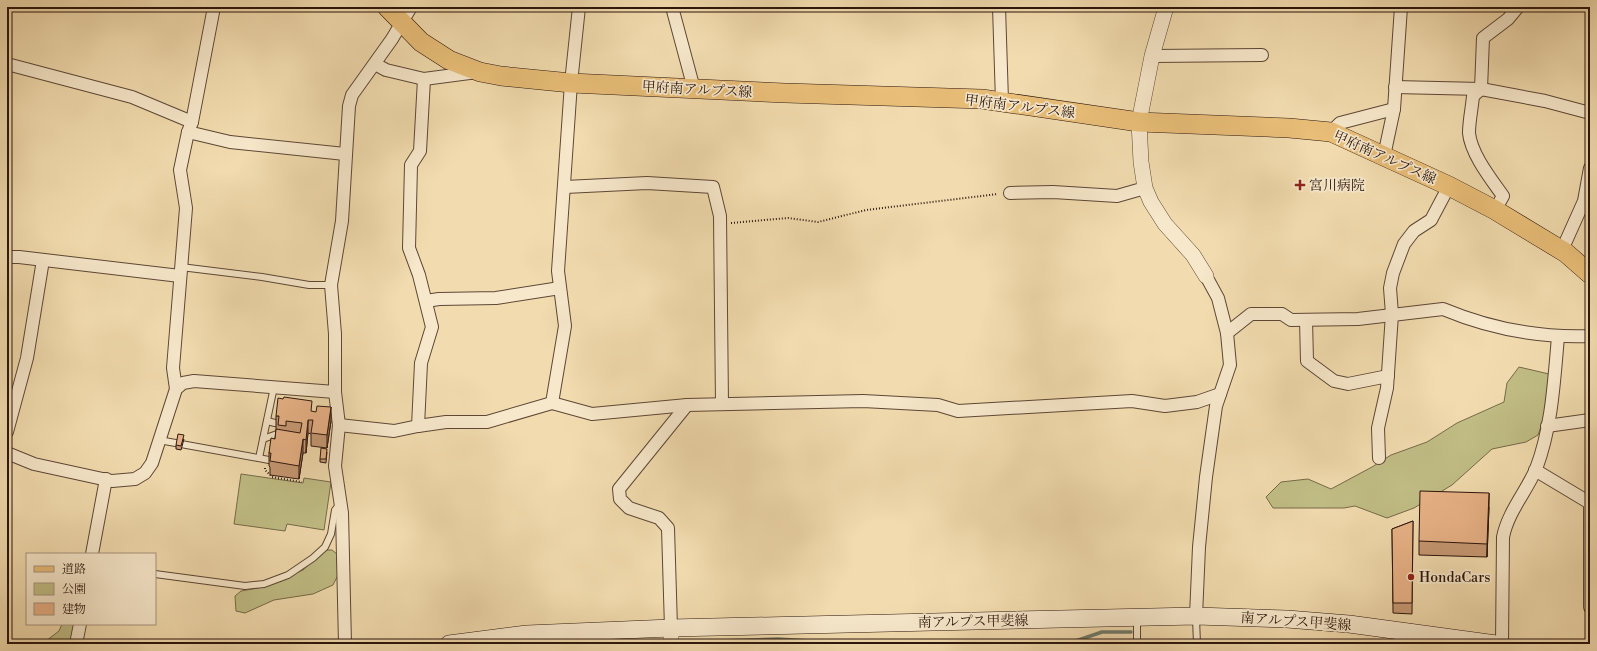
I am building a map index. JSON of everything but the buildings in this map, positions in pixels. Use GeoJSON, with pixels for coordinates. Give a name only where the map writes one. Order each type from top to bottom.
{"type":"FeatureCollection","features":[{"type":"Feature","properties":{"kind":"main road","name":"甲府南アルプス線"},"geometry":{"type":"LineString","coordinates":[[387,7],[407,15],[421,42],[449,60],[480,72],[501,76],[571,83],[694,89],[982,99],[1139,122],[1288,128],[1331,132],[1449,186],[1495,210],[1562,250],[1590,274]]}},
{"type":"Feature","properties":{"kind":"main road","name":"南アルプス甲斐線"},"geometry":{"type":"LineString","coordinates":[[449,644],[527,634],[671,636],[1136,617],[1196,616],[1287,619],[1349,624],[1496,644]]}},
{"type":"Feature","properties":{"kind":"street"},"geometry":{"type":"LineString","coordinates":[[7,453],[34,464],[112,481],[135,479],[145,473],[152,463],[176,389],[173,368],[186,208],[180,170],[214,7]]}},
{"type":"Feature","properties":{"kind":"street"},"geometry":{"type":"LineString","coordinates":[[552,404],[565,326],[558,271],[571,83],[579,7]]}},
{"type":"Feature","properties":{"kind":"street"},"geometry":{"type":"LineString","coordinates":[[672,7],[694,89]]}},
{"type":"Feature","properties":{"kind":"street"},"geometry":{"type":"LineString","coordinates":[[999,7],[1002,101]]}},
{"type":"Feature","properties":{"kind":"street"},"geometry":{"type":"LineString","coordinates":[[1166,7],[1152,56],[1139,122],[1141,162],[1145,188],[1151,202],[1165,224],[1193,255],[1218,298],[1228,333],[1230,364],[1216,406],[1206,477],[1199,547],[1196,616]]}},
{"type":"Feature","properties":{"kind":"street"},"geometry":{"type":"LineString","coordinates":[[1384,156],[1394,109],[1401,7]]}},
{"type":"Feature","properties":{"kind":"street"},"geometry":{"type":"LineString","coordinates":[[1495,210],[1503,196],[1480,162],[1472,144],[1470,133],[1473,96],[1481,89],[1483,38],[1508,19],[1518,7]]}},
{"type":"Feature","properties":{"kind":"street"},"geometry":{"type":"LineString","coordinates":[[345,644],[342,513],[335,466],[339,425],[335,392],[335,334],[331,285],[342,221],[349,106],[352,94],[375,64],[407,15]]}},
{"type":"Feature","properties":{"kind":"street"},"geometry":{"type":"LineString","coordinates":[[1152,56],[1262,55]]}},
{"type":"Feature","properties":{"kind":"street"},"geometry":{"type":"LineString","coordinates":[[7,64],[132,97],[190,127],[230,142],[346,154]]}},
{"type":"Feature","properties":{"kind":"street"},"geometry":{"type":"LineString","coordinates":[[375,64],[386,70],[424,79],[480,72]]}},
{"type":"Feature","properties":{"kind":"street"},"geometry":{"type":"LineString","coordinates":[[418,426],[421,363],[432,327],[419,275],[409,248],[411,165],[420,151],[424,79]]}},
{"type":"Feature","properties":{"kind":"street"},"geometry":{"type":"LineString","coordinates":[[1395,87],[1481,89],[1545,101],[1590,113]]}},
{"type":"Feature","properties":{"kind":"street"},"geometry":{"type":"LineString","coordinates":[[1331,132],[1340,123],[1394,109]]}},
{"type":"Feature","properties":{"kind":"street"},"geometry":{"type":"LineString","coordinates":[[1562,250],[1584,201],[1590,168]]}},
{"type":"Feature","properties":{"kind":"street"},"geometry":{"type":"LineString","coordinates":[[565,186],[647,183],[713,188],[720,216],[722,404]]}},
{"type":"Feature","properties":{"kind":"street"},"geometry":{"type":"LineString","coordinates":[[1379,458],[1378,428],[1388,388],[1392,314],[1390,288],[1392,273],[1404,244],[1414,231],[1431,220],[1449,186]]}},
{"type":"Feature","properties":{"kind":"street"},"geometry":{"type":"LineString","coordinates":[[1010,193],[1053,192],[1117,196],[1145,188]]}},
{"type":"Feature","properties":{"kind":"street"},"geometry":{"type":"LineString","coordinates":[[7,257],[180,271]]}},
{"type":"Feature","properties":{"kind":"street"},"geometry":{"type":"LineString","coordinates":[[7,432],[27,358],[44,260]]}},
{"type":"Feature","properties":{"kind":"street"},"geometry":{"type":"LineString","coordinates":[[426,301],[438,299],[496,298],[560,288]]}},
{"type":"Feature","properties":{"kind":"street"},"geometry":{"type":"LineString","coordinates":[[1228,333],[1251,314],[1282,314],[1291,320],[1358,319],[1443,309],[1511,331],[1558,337],[1590,336]]}},
{"type":"Feature","properties":{"kind":"street"},"geometry":{"type":"LineString","coordinates":[[1306,320],[1306,361],[1334,381],[1348,384],[1388,376]]}},
{"type":"Feature","properties":{"kind":"street"},"geometry":{"type":"LineString","coordinates":[[1502,644],[1503,537],[1505,526],[1535,470],[1543,445],[1551,410],[1558,337]]}},
{"type":"Feature","properties":{"kind":"street"},"geometry":{"type":"LineString","coordinates":[[176,389],[183,383],[194,381],[335,392]]}},
{"type":"Feature","properties":{"kind":"street"},"geometry":{"type":"LineString","coordinates":[[339,425],[394,431],[446,422],[487,422],[552,404],[592,414],[686,405],[863,401],[938,405],[958,411],[1132,401],[1165,406],[1197,402],[1220,394]]}},
{"type":"Feature","properties":{"kind":"street"},"geometry":{"type":"LineString","coordinates":[[671,636],[668,528],[659,518],[629,508],[620,498],[619,489],[686,405]]}},
{"type":"Feature","properties":{"kind":"street"},"geometry":{"type":"LineString","coordinates":[[1548,426],[1590,420]]}},
{"type":"Feature","properties":{"kind":"street"},"geometry":{"type":"LineString","coordinates":[[1535,470],[1590,503],[1590,607]]}},
{"type":"Feature","properties":{"kind":"street"},"geometry":{"type":"LineString","coordinates":[[92,553],[106,479]]}},
{"type":"Feature","properties":{"kind":"street"},"geometry":{"type":"LineString","coordinates":[[76,644],[80,625]]}},
{"type":"Feature","properties":{"kind":"lane"},"geometry":{"type":"LineString","coordinates":[[180,271],[262,277],[308,285],[331,285]]}},
{"type":"Feature","properties":{"kind":"lane"},"geometry":{"type":"LineString","coordinates":[[159,440],[264,459],[263,439],[274,387]]}},
{"type":"Feature","properties":{"kind":"lane"},"geometry":{"type":"LineString","coordinates":[[267,421],[276,423]]}},
{"type":"Feature","properties":{"kind":"lane"},"geometry":{"type":"LineString","coordinates":[[263,439],[277,434]]}},
{"type":"Feature","properties":{"kind":"lane"},"geometry":{"type":"LineString","coordinates":[[156,574],[245,586],[264,584],[288,575],[313,558],[325,547],[331,534],[335,510],[340,502]]}},
{"type":"Feature","properties":{"kind":"lane"},"geometry":{"type":"LineString","coordinates":[[1196,616],[1197,644]]}},
{"type":"Feature","properties":{"kind":"lane"},"geometry":{"type":"LineString","coordinates":[[1136,617],[1137,644]]}},
{"type":"Feature","properties":{"kind":"path"},"geometry":{"type":"LineString","coordinates":[[720,224],[788,218],[818,222],[866,210],[1010,193]]}},
{"type":"Feature","properties":{"kind":"path"},"geometry":{"type":"LineString","coordinates":[[264,459],[264,470],[272,477],[302,482]]}},
{"type":"Feature","properties":{"kind":"green space"},"geometry":{"type":"Polygon","coordinates":[[[1519,367],[1549,374],[1545,415],[1538,435],[1526,442],[1492,449],[1452,485],[1414,508],[1387,518],[1355,506],[1344,508],[1273,508],[1266,497],[1281,482],[1308,479],[1331,489],[1391,455],[1427,442],[1457,423],[1504,402],[1507,383],[1519,367]]]}},
{"type":"Feature","properties":{"kind":"green space"},"geometry":{"type":"Polygon","coordinates":[[[241,474],[303,483],[304,478],[331,482],[324,530],[287,524],[285,531],[234,524],[241,474]]]}},
{"type":"Feature","properties":{"kind":"green space"},"geometry":{"type":"Polygon","coordinates":[[[325,550],[332,550],[337,554],[338,575],[333,585],[313,594],[274,600],[245,613],[236,611],[235,596],[241,591],[258,588],[303,570],[325,550]]]}},
{"type":"Feature","properties":{"kind":"green space"},"geometry":{"type":"Polygon","coordinates":[[[62,625],[76,625],[70,644],[42,644],[59,631],[62,625]]]}},
{"type":"Feature","properties":{"kind":"waterway"},"geometry":{"type":"LineString","coordinates":[[1067,644],[1102,632],[1131,632]]}},
{"type":"Feature","properties":{"kind":"waterway"},"geometry":{"type":"LineString","coordinates":[[684,642],[778,639],[858,644]]}},
{"type":"Feature","properties":{"kind":"waterway"},"geometry":{"type":"LineString","coordinates":[[604,644],[661,642]]}},
{"type":"Feature","properties":{"kind":"place","name":"宮川病院"},"geometry":{"type":"Point","coordinates":[1300,185]}},
{"type":"Feature","properties":{"kind":"place","name":"HondaCars"},"geometry":{"type":"Point","coordinates":[1411,577]}}]}
